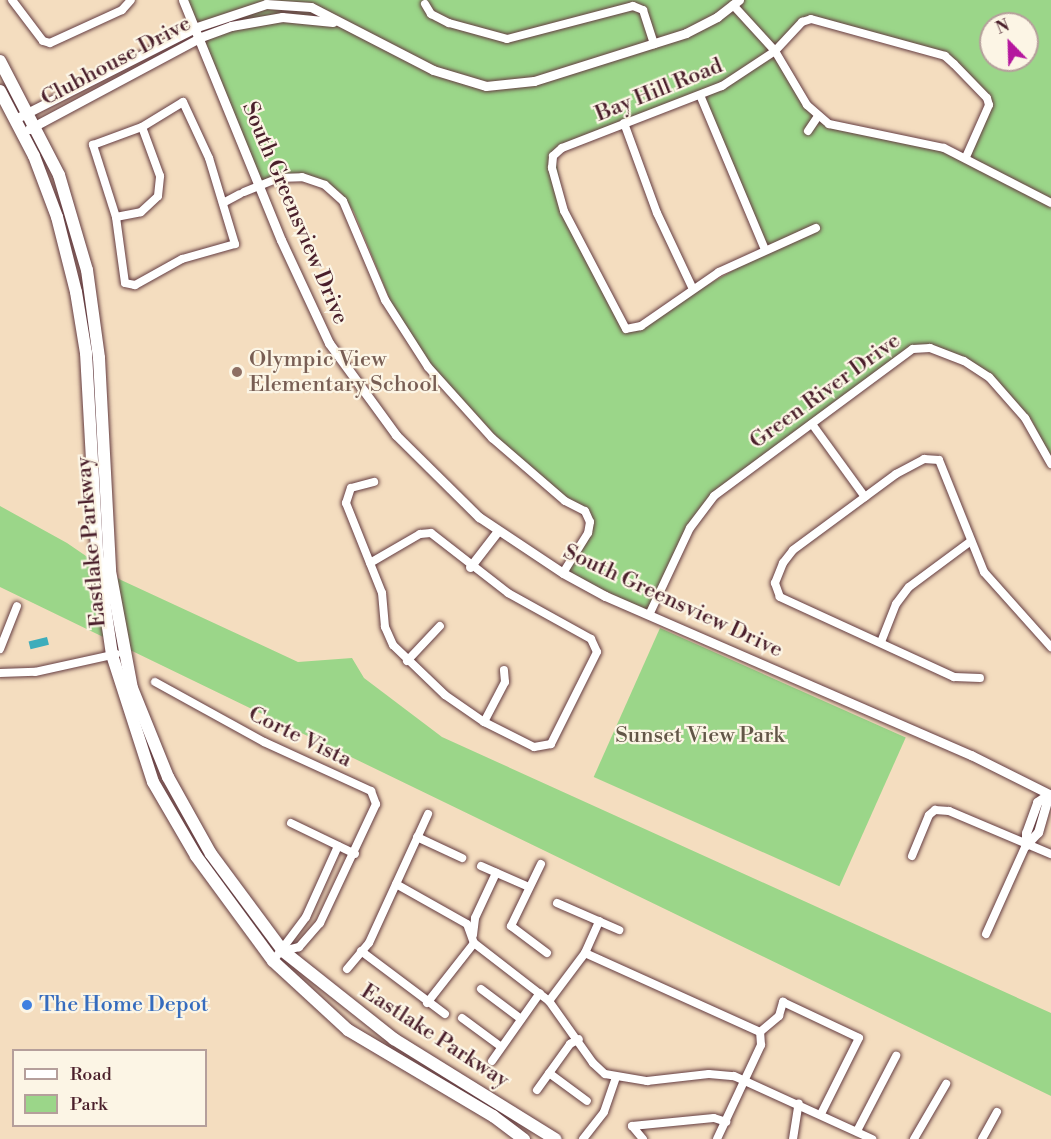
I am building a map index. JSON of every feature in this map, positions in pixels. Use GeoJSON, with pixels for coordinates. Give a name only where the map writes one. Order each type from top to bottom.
{"type":"FeatureCollection","features":[{"type":"Feature","properties":{"kind":"main road","name":"Eastlake Parkway"},"geometry":{"type":"LineString","coordinates":[[0,61],[30,112],[58,175],[87,270],[99,358],[110,571],[118,654],[147,729],[190,819],[237,891],[283,951],[394,1039],[555,1139]]}},
{"type":"Feature","properties":{"kind":"main road","name":"Eastlake Parkway"},"geometry":{"type":"LineString","coordinates":[[0,91],[22,132],[57,217],[76,292],[86,353],[97,552],[139,747],[174,822],[224,899],[273,961],[348,1030],[493,1116],[524,1139]]}},
{"type":"Feature","properties":{"kind":"main road"},"geometry":{"type":"LineString","coordinates":[[92,471],[105,472]]}},
{"type":"Feature","properties":{"kind":"street"},"geometry":{"type":"LineString","coordinates":[[12,0],[43,41],[51,43],[122,10],[131,0]]}},
{"type":"Feature","properties":{"kind":"street","name":"South Greensview Drive"},"geometry":{"type":"LineString","coordinates":[[183,0],[197,27],[259,184],[316,319],[367,399],[418,460],[497,532],[563,573],[649,615],[971,755],[1050,794]]}},
{"type":"Feature","properties":{"kind":"street"},"geometry":{"type":"LineString","coordinates":[[736,3],[775,51],[818,117],[847,129],[906,137],[966,157],[1051,203]]}},
{"type":"Feature","properties":{"kind":"street","name":"Clubhouse Drive"},"geometry":{"type":"LineString","coordinates":[[15,119],[197,27],[266,4],[311,7],[336,23],[433,70],[486,86],[534,81],[654,44],[701,27],[736,3]]}},
{"type":"Feature","properties":{"kind":"street"},"geometry":{"type":"LineString","coordinates":[[425,4],[431,14],[449,23],[507,39],[633,6],[643,10],[654,44]]}},
{"type":"Feature","properties":{"kind":"street","name":"Clubhouse Drive"},"geometry":{"type":"LineString","coordinates":[[22,132],[201,37],[257,18],[336,23]]}},
{"type":"Feature","properties":{"kind":"street","name":"Bay Hill Road"},"geometry":{"type":"LineString","coordinates":[[693,289],[640,326],[626,329],[564,212],[552,168],[553,156],[562,148],[700,95],[741,76],[775,51],[802,22],[811,19],[945,56],[976,86],[989,105],[966,157]]}},
{"type":"Feature","properties":{"kind":"street"},"geometry":{"type":"LineString","coordinates":[[700,95],[765,250]]}},
{"type":"Feature","properties":{"kind":"street"},"geometry":{"type":"LineString","coordinates":[[183,102],[209,158],[223,203],[235,244],[182,260],[135,285],[125,283],[116,217],[93,145],[142,127],[183,102]]}},
{"type":"Feature","properties":{"kind":"street"},"geometry":{"type":"LineString","coordinates":[[808,131],[818,117]]}},
{"type":"Feature","properties":{"kind":"street"},"geometry":{"type":"LineString","coordinates":[[624,123],[657,213],[693,289],[765,250],[816,228]]}},
{"type":"Feature","properties":{"kind":"street"},"geometry":{"type":"LineString","coordinates":[[116,217],[141,212],[158,196],[160,176],[142,127]]}},
{"type":"Feature","properties":{"kind":"street"},"geometry":{"type":"LineString","coordinates":[[223,203],[259,184],[302,177],[336,194],[351,212],[384,300],[428,367],[492,438],[589,518],[588,532],[563,573]]}},
{"type":"Feature","properties":{"kind":"street","name":"Green River Drive"},"geometry":{"type":"LineString","coordinates":[[649,615],[690,528],[709,501],[729,482],[812,424],[909,351],[926,347],[964,361],[989,376],[1025,418],[1051,464]]}},
{"type":"Feature","properties":{"kind":"street"},"geometry":{"type":"LineString","coordinates":[[812,424],[865,497]]}},
{"type":"Feature","properties":{"kind":"street"},"geometry":{"type":"LineString","coordinates":[[980,678],[954,677],[780,597],[775,583],[783,563],[793,550],[896,474],[928,459],[939,460],[971,541],[993,585],[1051,647]]}},
{"type":"Feature","properties":{"kind":"street"},"geometry":{"type":"LineString","coordinates":[[370,563],[427,532],[470,567],[508,593],[591,639],[596,647],[555,737],[548,746],[534,747],[484,722],[445,695],[407,661],[393,645],[385,627],[382,593],[370,563],[346,495],[351,488],[374,482]]}},
{"type":"Feature","properties":{"kind":"street"},"geometry":{"type":"LineString","coordinates":[[470,567],[497,532]]}},
{"type":"Feature","properties":{"kind":"street"},"geometry":{"type":"LineString","coordinates":[[881,642],[896,604],[909,587],[971,541]]}},
{"type":"Feature","properties":{"kind":"street"},"geometry":{"type":"LineString","coordinates":[[0,649],[3,630],[17,606]]}},
{"type":"Feature","properties":{"kind":"street"},"geometry":{"type":"LineString","coordinates":[[407,661],[440,626]]}},
{"type":"Feature","properties":{"kind":"street"},"geometry":{"type":"LineString","coordinates":[[0,673],[26,673],[118,654]]}},
{"type":"Feature","properties":{"kind":"street"},"geometry":{"type":"LineString","coordinates":[[484,722],[505,682],[504,670]]}},
{"type":"Feature","properties":{"kind":"street","name":"Corte Vista"},"geometry":{"type":"LineString","coordinates":[[155,682],[264,742],[371,791],[376,804],[355,854],[321,923],[298,946],[283,951]]}},
{"type":"Feature","properties":{"kind":"street"},"geometry":{"type":"LineString","coordinates":[[987,934],[1026,845],[1026,833],[1037,802],[1050,794]]}},
{"type":"Feature","properties":{"kind":"street"},"geometry":{"type":"LineString","coordinates":[[912,856],[929,815],[935,810],[949,811],[1051,854]]}},
{"type":"Feature","properties":{"kind":"street"},"geometry":{"type":"LineString","coordinates":[[347,969],[369,943],[428,814]]}},
{"type":"Feature","properties":{"kind":"street"},"geometry":{"type":"LineString","coordinates":[[291,823],[355,854]]}},
{"type":"Feature","properties":{"kind":"street"},"geometry":{"type":"LineString","coordinates":[[417,837],[462,858]]}},
{"type":"Feature","properties":{"kind":"street","name":"Corte Vista"},"geometry":{"type":"LineString","coordinates":[[273,961],[283,951],[306,917],[338,846]]}},
{"type":"Feature","properties":{"kind":"street"},"geometry":{"type":"LineString","coordinates":[[541,864],[511,926],[547,953]]}},
{"type":"Feature","properties":{"kind":"street"},"geometry":{"type":"LineString","coordinates":[[481,866],[529,887]]}},
{"type":"Feature","properties":{"kind":"street"},"geometry":{"type":"LineString","coordinates":[[427,1003],[473,940],[475,918],[496,873]]}},
{"type":"Feature","properties":{"kind":"street"},"geometry":{"type":"LineString","coordinates":[[396,884],[458,916],[473,940],[549,1001],[579,1039],[593,1064],[616,1078],[663,1081],[709,1074],[744,1079],[872,1139]]}},
{"type":"Feature","properties":{"kind":"street"},"geometry":{"type":"LineString","coordinates":[[557,903],[620,930]]}},
{"type":"Feature","properties":{"kind":"street"},"geometry":{"type":"LineString","coordinates":[[306,917],[321,923]]}},
{"type":"Feature","properties":{"kind":"street"},"geometry":{"type":"LineString","coordinates":[[549,1001],[585,953],[599,921]]}},
{"type":"Feature","properties":{"kind":"street"},"geometry":{"type":"LineString","coordinates":[[298,928],[309,936]]}},
{"type":"Feature","properties":{"kind":"street"},"geometry":{"type":"LineString","coordinates":[[361,951],[427,1003],[445,1014]]}},
{"type":"Feature","properties":{"kind":"street"},"geometry":{"type":"LineString","coordinates":[[585,953],[760,1032]]}},
{"type":"Feature","properties":{"kind":"street"},"geometry":{"type":"LineString","coordinates":[[481,989],[521,1019]]}},
{"type":"Feature","properties":{"kind":"street"},"geometry":{"type":"LineString","coordinates":[[492,1061],[500,1046],[540,993]]}},
{"type":"Feature","properties":{"kind":"street"},"geometry":{"type":"LineString","coordinates":[[760,1032],[778,1016],[783,1002],[859,1038],[821,1114]]}},
{"type":"Feature","properties":{"kind":"street"},"geometry":{"type":"LineString","coordinates":[[462,1018],[500,1046]]}},
{"type":"Feature","properties":{"kind":"street"},"geometry":{"type":"LineString","coordinates":[[717,1139],[761,1045],[760,1032]]}},
{"type":"Feature","properties":{"kind":"street"},"geometry":{"type":"LineString","coordinates":[[537,1090],[570,1044],[579,1039]]}},
{"type":"Feature","properties":{"kind":"street"},"geometry":{"type":"LineString","coordinates":[[856,1131],[896,1056]]}},
{"type":"Feature","properties":{"kind":"street"},"geometry":{"type":"LineString","coordinates":[[549,1073],[587,1101]]}},
{"type":"Feature","properties":{"kind":"street"},"geometry":{"type":"LineString","coordinates":[[583,1139],[604,1112],[616,1078]]}},
{"type":"Feature","properties":{"kind":"street"},"geometry":{"type":"LineString","coordinates":[[914,1139],[945,1084]]}},
{"type":"Feature","properties":{"kind":"street"},"geometry":{"type":"LineString","coordinates":[[793,1139],[799,1103]]}},
{"type":"Feature","properties":{"kind":"street"},"geometry":{"type":"LineString","coordinates":[[982,1139],[997,1112]]}},
{"type":"Feature","properties":{"kind":"street"},"geometry":{"type":"LineString","coordinates":[[643,1139],[633,1126],[714,1118],[726,1122]]}},
{"type":"Feature","properties":{"kind":"green space"},"geometry":{"type":"Polygon","coordinates":[[[184,0],[1051,0],[1051,458],[1031,419],[998,381],[986,372],[922,347],[723,490],[697,521],[652,614],[567,572],[590,519],[506,447],[424,357],[395,312],[354,212],[342,194],[333,187],[294,176],[264,187],[210,54],[184,0]],[[816,21],[805,24],[775,51],[806,103],[821,119],[908,138],[966,157],[988,102],[955,62],[816,21]],[[703,96],[565,150],[556,158],[565,210],[624,322],[632,328],[767,251],[703,96]]]}},
{"type":"Feature","properties":{"kind":"green space"},"geometry":{"type":"Polygon","coordinates":[[[0,506],[67,543],[121,580],[298,662],[352,658],[364,678],[442,737],[1051,1013],[1051,1096],[0,587],[0,506]]]}},
{"type":"Feature","properties":{"kind":"green space","name":"Sunset View Park"},"geometry":{"type":"Polygon","coordinates":[[[660,628],[906,737],[839,886],[594,777],[660,628]]]}},
{"type":"Feature","properties":{"kind":"water"},"geometry":{"type":"Polygon","coordinates":[[[47,637],[49,645],[30,649],[29,642],[47,637]]]}},
{"type":"Feature","properties":{"kind":"place","name":"Olympic View Elementary School"},"geometry":{"type":"Point","coordinates":[237,372]}},
{"type":"Feature","properties":{"kind":"place","name":"The Home Depot"},"geometry":{"type":"Point","coordinates":[27,1005]}}]}
